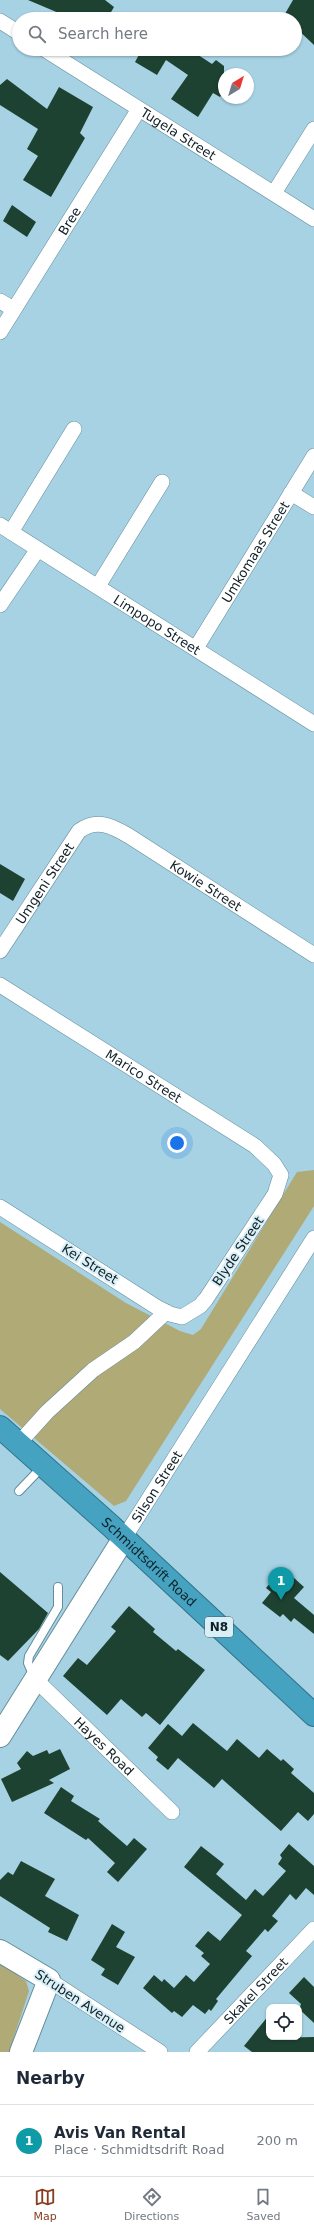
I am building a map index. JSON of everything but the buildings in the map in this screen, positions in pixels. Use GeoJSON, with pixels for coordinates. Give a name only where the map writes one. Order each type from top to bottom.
{"type":"FeatureCollection","features":[{"type":"Feature","properties":{"kind":"highway","name":"Schmidtsdrift Road"},"geometry":{"type":"LineString","coordinates":[[6,1436],[43,1466],[124,1538],[314,1715]]}},
{"type":"Feature","properties":{"kind":"street"},"geometry":{"type":"LineString","coordinates":[[0,22],[12,30]]}},
{"type":"Feature","properties":{"kind":"street","name":"Tugela Street"},"geometry":{"type":"LineString","coordinates":[[55,56],[314,219]]}},
{"type":"Feature","properties":{"kind":"street","name":"Bree"},"geometry":{"type":"LineString","coordinates":[[0,332],[6,305],[139,109]]}},
{"type":"Feature","properties":{"kind":"street"},"geometry":{"type":"LineString","coordinates":[[274,194],[314,129]]}},
{"type":"Feature","properties":{"kind":"street"},"geometry":{"type":"LineString","coordinates":[[5,529],[74,429]]}},
{"type":"Feature","properties":{"kind":"street","name":"Umkomaas Street"},"geometry":{"type":"LineString","coordinates":[[196,648],[314,456]]}},
{"type":"Feature","properties":{"kind":"street"},"geometry":{"type":"LineString","coordinates":[[98,586],[162,482]]}},
{"type":"Feature","properties":{"kind":"street"},"geometry":{"type":"LineString","coordinates":[[291,493],[314,507]]}},
{"type":"Feature","properties":{"kind":"street","name":"Limpopo Street"},"geometry":{"type":"LineString","coordinates":[[5,529],[98,586],[314,724]]}},
{"type":"Feature","properties":{"kind":"street"},"geometry":{"type":"LineString","coordinates":[[0,604],[38,549]]}},
{"type":"Feature","properties":{"kind":"street","name":"Umgeni Street"},"geometry":{"type":"LineString","coordinates":[[0,950],[71,841],[85,827],[95,824]]}},
{"type":"Feature","properties":{"kind":"street","name":"Kowie Street"},"geometry":{"type":"LineString","coordinates":[[95,824],[109,825],[129,836],[314,956]]}},
{"type":"Feature","properties":{"kind":"street","name":"Marico Street"},"geometry":{"type":"LineString","coordinates":[[0,986],[254,1146],[274,1164],[281,1175]]}},
{"type":"Feature","properties":{"kind":"street","name":"Blyde Street"},"geometry":{"type":"LineString","coordinates":[[182,1317],[200,1306],[206,1299],[275,1194],[281,1175]]}},
{"type":"Feature","properties":{"kind":"street","name":"Kei Street"},"geometry":{"type":"LineString","coordinates":[[0,1207],[166,1312],[182,1317]]}},
{"type":"Feature","properties":{"kind":"street","name":"Silson Street"},"geometry":{"type":"LineString","coordinates":[[0,1736],[314,1238]]}},
{"type":"Feature","properties":{"kind":"street"},"geometry":{"type":"LineString","coordinates":[[6,1436],[58,1401],[93,1370],[134,1342],[166,1312]]}},
{"type":"Feature","properties":{"kind":"street","name":"Hayes Road"},"geometry":{"type":"LineString","coordinates":[[36,1680],[172,1812]]}},
{"type":"Feature","properties":{"kind":"street","name":"Skakel Street"},"geometry":{"type":"LineString","coordinates":[[197,2052],[314,1929]]}},
{"type":"Feature","properties":{"kind":"street","name":"Struben Avenue"},"geometry":{"type":"LineString","coordinates":[[0,1951],[49,1980],[160,2052]]}},
{"type":"Feature","properties":{"kind":"street"},"geometry":{"type":"LineString","coordinates":[[21,2052],[49,1980]]}},
{"type":"Feature","properties":{"kind":"lane"},"geometry":{"type":"LineString","coordinates":[[19,1491],[43,1466]]}},
{"type":"Feature","properties":{"kind":"lane"},"geometry":{"type":"LineString","coordinates":[[36,1680],[31,1672],[28,1659],[58,1608],[58,1587]]}},
{"type":"Feature","properties":{"kind":"shaded area"},"geometry":{"type":"Polygon","coordinates":[[[314,1170],[314,1206],[126,1501],[114,1506],[0,1409],[0,1222],[126,1303],[180,1331],[193,1335],[201,1329],[297,1172],[314,1170]]]}},
{"type":"Feature","properties":{"kind":"shaded area"},"geometry":{"type":"Polygon","coordinates":[[[0,1963],[26,1981],[29,1991],[9,2052],[0,2052],[0,1963]]]}},
{"type":"Feature","properties":{"kind":"place","name":"Avis Van Rental"},"geometry":{"type":"Point","coordinates":[281,1600]}}]}
